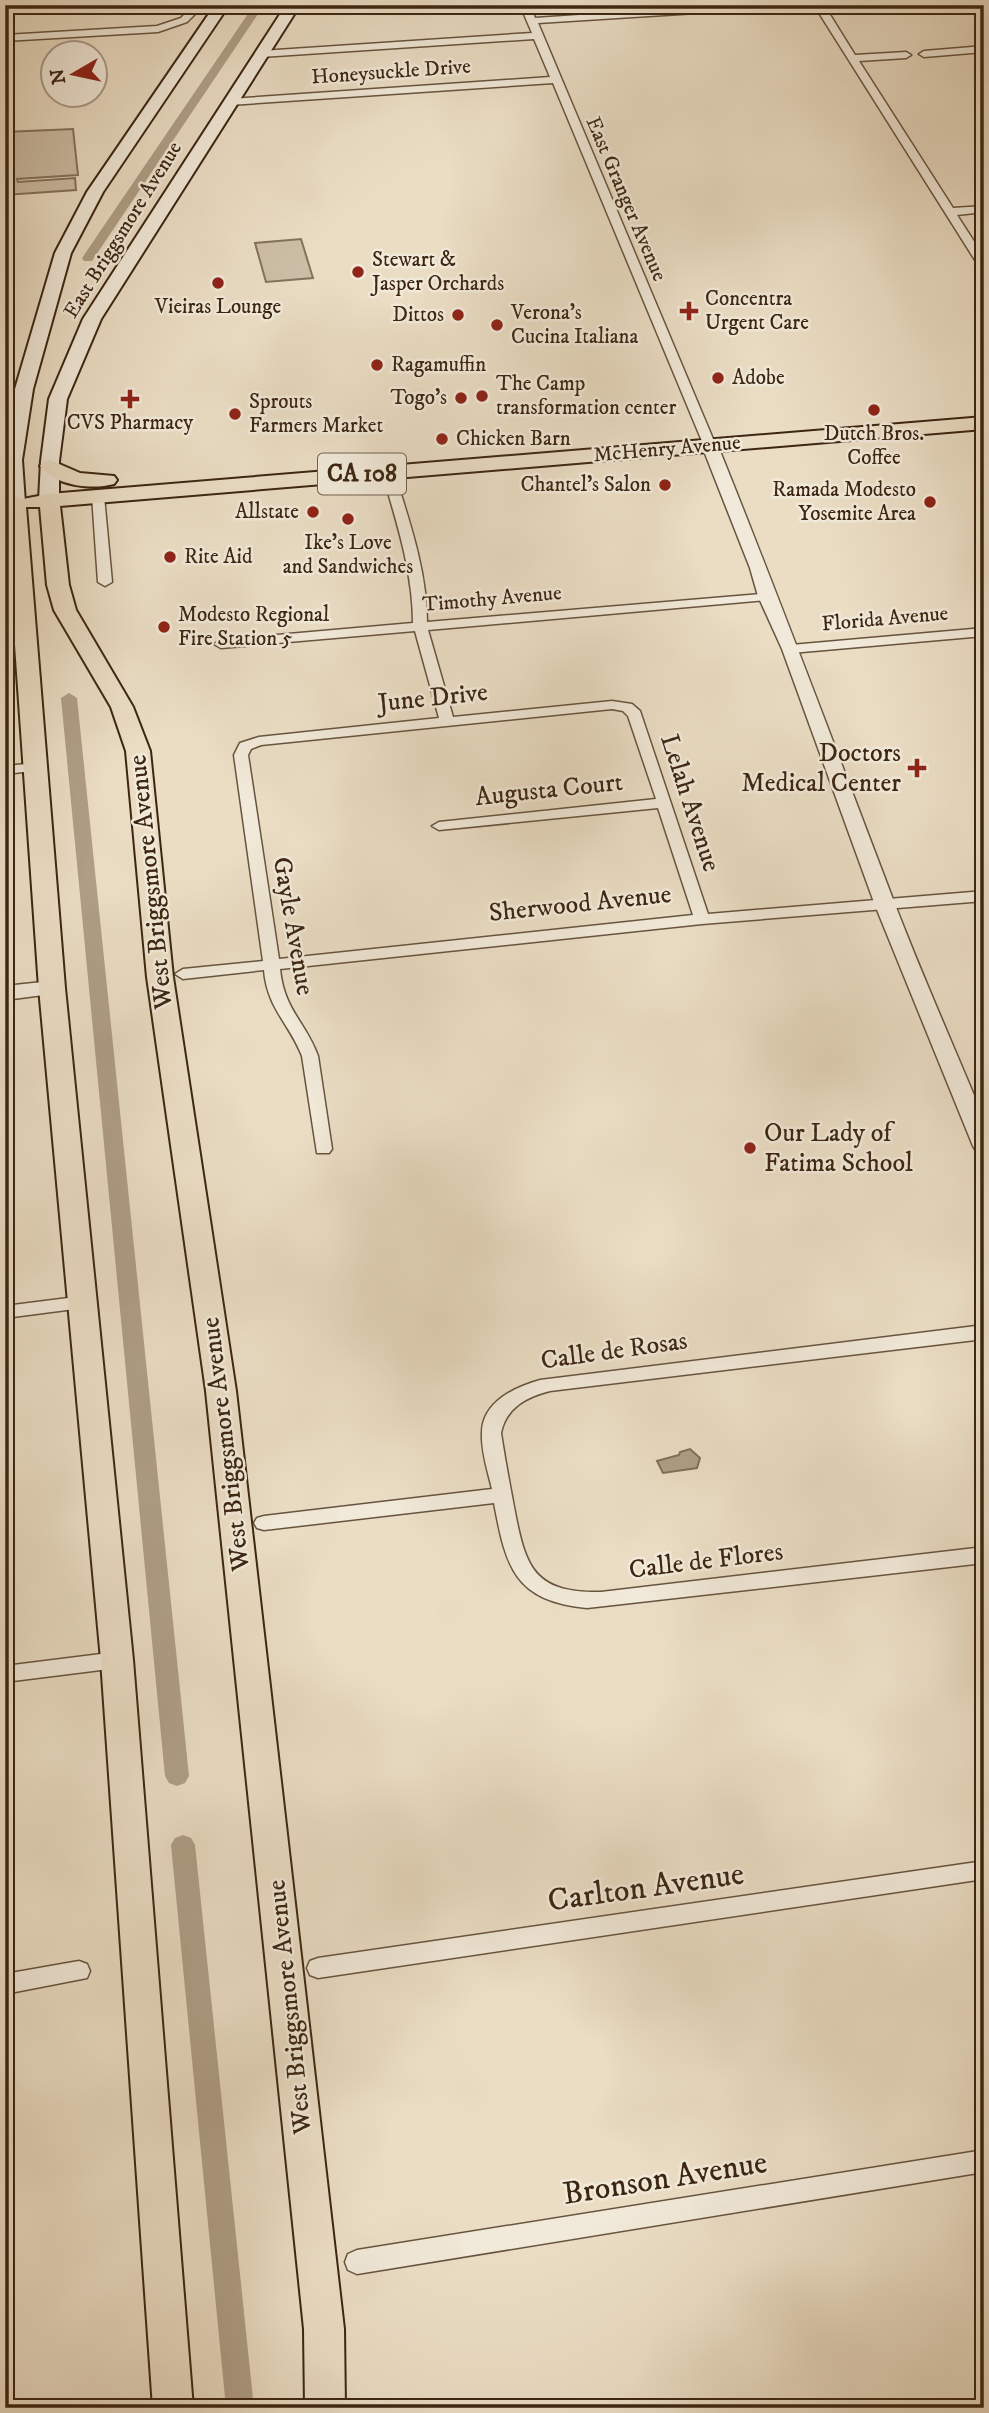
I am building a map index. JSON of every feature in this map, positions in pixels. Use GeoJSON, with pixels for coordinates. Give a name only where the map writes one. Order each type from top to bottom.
{"type":"FeatureCollection","features":[{"type":"Feature","properties":{"kind":"main road","name":"East Briggsmore Avenue"},"geometry":{"type":"LineString","coordinates":[[8,503],[24,389],[63,253],[95,191],[222,5]]}},
{"type":"Feature","properties":{"kind":"main road","name":"East Briggsmore Avenue"},"geometry":{"type":"LineString","coordinates":[[50,500],[50,466],[58,399],[92,319],[292,7]]}},
{"type":"Feature","properties":{"kind":"main road","name":"McHenry Avenue"},"geometry":{"type":"LineString","coordinates":[[8,503],[984,423]]}},
{"type":"Feature","properties":{"kind":"main road"},"geometry":{"type":"LineString","coordinates":[[50,466],[70,479],[86,482],[127,479],[152,492]]}},
{"type":"Feature","properties":{"kind":"main road","name":"West Briggsmore Avenue"},"geometry":{"type":"LineString","coordinates":[[50,500],[58,585],[65,610],[122,707],[138,751],[160,977],[221,1391],[268,1799],[324,2329],[325,2408]]}},
{"type":"Feature","properties":{"kind":"main road"},"geometry":{"type":"LineString","coordinates":[[8,503],[37,767],[52,988],[117,1660],[173,2408]]}},
{"type":"Feature","properties":{"kind":"street"},"geometry":{"type":"LineString","coordinates":[[5,38],[158,29],[184,20],[199,5]]}},
{"type":"Feature","properties":{"kind":"street"},"geometry":{"type":"LineString","coordinates":[[292,7],[345,5]]}},
{"type":"Feature","properties":{"kind":"street","name":"East Granger Avenue"},"geometry":{"type":"LineString","coordinates":[[525,5],[709,446]]}},
{"type":"Feature","properties":{"kind":"street"},"geometry":{"type":"LineString","coordinates":[[531,21],[775,5]]}},
{"type":"Feature","properties":{"kind":"street"},"geometry":{"type":"LineString","coordinates":[[819,5],[984,267]]}},
{"type":"Feature","properties":{"kind":"street"},"geometry":{"type":"LineString","coordinates":[[261,54],[537,36]]}},
{"type":"Feature","properties":{"kind":"street"},"geometry":{"type":"LineString","coordinates":[[924,54],[984,49]]}},
{"type":"Feature","properties":{"kind":"street"},"geometry":{"type":"LineString","coordinates":[[852,58],[906,54]]}},
{"type":"Feature","properties":{"kind":"street","name":"Honeysuckle Drive"},"geometry":{"type":"LineString","coordinates":[[230,102],[555,80]]}},
{"type":"Feature","properties":{"kind":"street"},"geometry":{"type":"LineString","coordinates":[[949,212],[984,209]]}},
{"type":"Feature","properties":{"kind":"street"},"geometry":{"type":"LineString","coordinates":[[709,446],[759,568],[766,596],[791,649],[885,905],[984,1146]]}},
{"type":"Feature","properties":{"kind":"street"},"geometry":{"type":"LineString","coordinates":[[388,472],[404,525],[417,587],[420,626],[447,721]]}},
{"type":"Feature","properties":{"kind":"street"},"geometry":{"type":"LineString","coordinates":[[98,496],[105,582]]}},
{"type":"Feature","properties":{"kind":"street","name":"Timothy Avenue"},"geometry":{"type":"LineString","coordinates":[[221,644],[766,596]]}},
{"type":"Feature","properties":{"kind":"street","name":"Florida Avenue"},"geometry":{"type":"LineString","coordinates":[[791,649],[984,632]]}},
{"type":"Feature","properties":{"kind":"street","name":"June Drive"},"geometry":{"type":"LineString","coordinates":[[245,746],[259,741],[447,721],[612,705],[627,707]]}},
{"type":"Feature","properties":{"kind":"street","name":"Lelah Avenue"},"geometry":{"type":"LineString","coordinates":[[627,707],[635,714],[702,919]]}},
{"type":"Feature","properties":{"kind":"street","name":"Gayle Avenue"},"geometry":{"type":"LineString","coordinates":[[245,746],[241,755],[274,990],[283,1011],[305,1043],[310,1056],[323,1149]]}},
{"type":"Feature","properties":{"kind":"street"},"geometry":{"type":"LineString","coordinates":[[5,770],[37,767]]}},
{"type":"Feature","properties":{"kind":"street","name":"Augusta Court"},"geometry":{"type":"LineString","coordinates":[[439,826],[664,803]]}},
{"type":"Feature","properties":{"kind":"street","name":"Sherwood Avenue"},"geometry":{"type":"LineString","coordinates":[[183,974],[702,919],[984,896]]}},
{"type":"Feature","properties":{"kind":"street"},"geometry":{"type":"LineString","coordinates":[[5,993],[52,988]]}},
{"type":"Feature","properties":{"kind":"street"},"geometry":{"type":"LineString","coordinates":[[5,1312],[84,1302]]}},
{"type":"Feature","properties":{"kind":"street","name":"Calle de Rosas"},"geometry":{"type":"LineString","coordinates":[[502,1495],[491,1444],[492,1426],[504,1405],[533,1388],[984,1332]]}},
{"type":"Feature","properties":{"kind":"street"},"geometry":{"type":"LineString","coordinates":[[264,1523],[502,1495]]}},
{"type":"Feature","properties":{"kind":"street","name":"Calle de Flores"},"geometry":{"type":"LineString","coordinates":[[502,1495],[518,1566],[537,1586],[575,1600],[601,1600],[984,1555]]}},
{"type":"Feature","properties":{"kind":"street"},"geometry":{"type":"LineString","coordinates":[[5,1675],[117,1660]]}},
{"type":"Feature","properties":{"kind":"street","name":"Carlton Avenue"},"geometry":{"type":"LineString","coordinates":[[318,1968],[984,1870]]}},
{"type":"Feature","properties":{"kind":"street"},"geometry":{"type":"LineString","coordinates":[[5,1984],[79,1971]]}},
{"type":"Feature","properties":{"kind":"street","name":"Bronson Avenue"},"geometry":{"type":"LineString","coordinates":[[357,2262],[984,2161]]}},
{"type":"Feature","properties":{"kind":"shaded area"},"geometry":{"type":"Polygon","coordinates":[[[73,129],[78,175],[17,179],[18,182],[75,178],[76,190],[5,195],[5,132],[73,129]]]}},
{"type":"Feature","properties":{"kind":"shaded area"},"geometry":{"type":"Polygon","coordinates":[[[301,239],[313,278],[266,282],[255,243],[301,239]]]}},
{"type":"Feature","properties":{"kind":"shaded area"},"geometry":{"type":"Polygon","coordinates":[[[690,1449],[700,1458],[697,1468],[663,1473],[657,1461],[690,1449]]]}},
{"type":"Feature","properties":{"kind":"waterway"},"geometry":{"type":"LineString","coordinates":[[88,258],[259,5]]}},
{"type":"Feature","properties":{"kind":"waterway"},"geometry":{"type":"LineString","coordinates":[[69,698],[177,1776]]}},
{"type":"Feature","properties":{"kind":"waterway"},"geometry":{"type":"LineString","coordinates":[[183,1845],[240,2408]]}},
{"type":"Feature","properties":{"kind":"place","name":"Stewart & Jasper Orchards"},"geometry":{"type":"Point","coordinates":[358,272]}},
{"type":"Feature","properties":{"kind":"place","name":"Vieiras Lounge"},"geometry":{"type":"Point","coordinates":[218,283]}},
{"type":"Feature","properties":{"kind":"place","name":"Concentra Urgent Care"},"geometry":{"type":"Point","coordinates":[689,311]}},
{"type":"Feature","properties":{"kind":"place","name":"Dittos"},"geometry":{"type":"Point","coordinates":[458,315]}},
{"type":"Feature","properties":{"kind":"place","name":"Verona's Cucina Italiana"},"geometry":{"type":"Point","coordinates":[497,325]}},
{"type":"Feature","properties":{"kind":"place","name":"Ragamuffin"},"geometry":{"type":"Point","coordinates":[377,365]}},
{"type":"Feature","properties":{"kind":"place","name":"Adobe"},"geometry":{"type":"Point","coordinates":[718,378]}},
{"type":"Feature","properties":{"kind":"place","name":"The Camp transformation center"},"geometry":{"type":"Point","coordinates":[482,396]}},
{"type":"Feature","properties":{"kind":"place","name":"Togo's"},"geometry":{"type":"Point","coordinates":[461,398]}},
{"type":"Feature","properties":{"kind":"place","name":"CVS Pharmacy"},"geometry":{"type":"Point","coordinates":[130,399]}},
{"type":"Feature","properties":{"kind":"place","name":"Dutch Bros. Coffee"},"geometry":{"type":"Point","coordinates":[874,410]}},
{"type":"Feature","properties":{"kind":"place","name":"Sprouts Farmers Market"},"geometry":{"type":"Point","coordinates":[235,414]}},
{"type":"Feature","properties":{"kind":"place","name":"Chicken Barn"},"geometry":{"type":"Point","coordinates":[442,439]}},
{"type":"Feature","properties":{"kind":"place","name":"Chantel's Salon"},"geometry":{"type":"Point","coordinates":[665,485]}},
{"type":"Feature","properties":{"kind":"place","name":"Ramada Modesto Yosemite Area"},"geometry":{"type":"Point","coordinates":[930,502]}},
{"type":"Feature","properties":{"kind":"place","name":"Allstate"},"geometry":{"type":"Point","coordinates":[313,512]}},
{"type":"Feature","properties":{"kind":"place","name":"Ike's Love and Sandwiches"},"geometry":{"type":"Point","coordinates":[348,519]}},
{"type":"Feature","properties":{"kind":"place","name":"Rite Aid"},"geometry":{"type":"Point","coordinates":[170,557]}},
{"type":"Feature","properties":{"kind":"place","name":"Modesto Regional Fire Station 5"},"geometry":{"type":"Point","coordinates":[164,627]}},
{"type":"Feature","properties":{"kind":"place","name":"Doctors Medical Center"},"geometry":{"type":"Point","coordinates":[917,768]}},
{"type":"Feature","properties":{"kind":"place","name":"Our Lady of Fatima School"},"geometry":{"type":"Point","coordinates":[750,1148]}}]}
